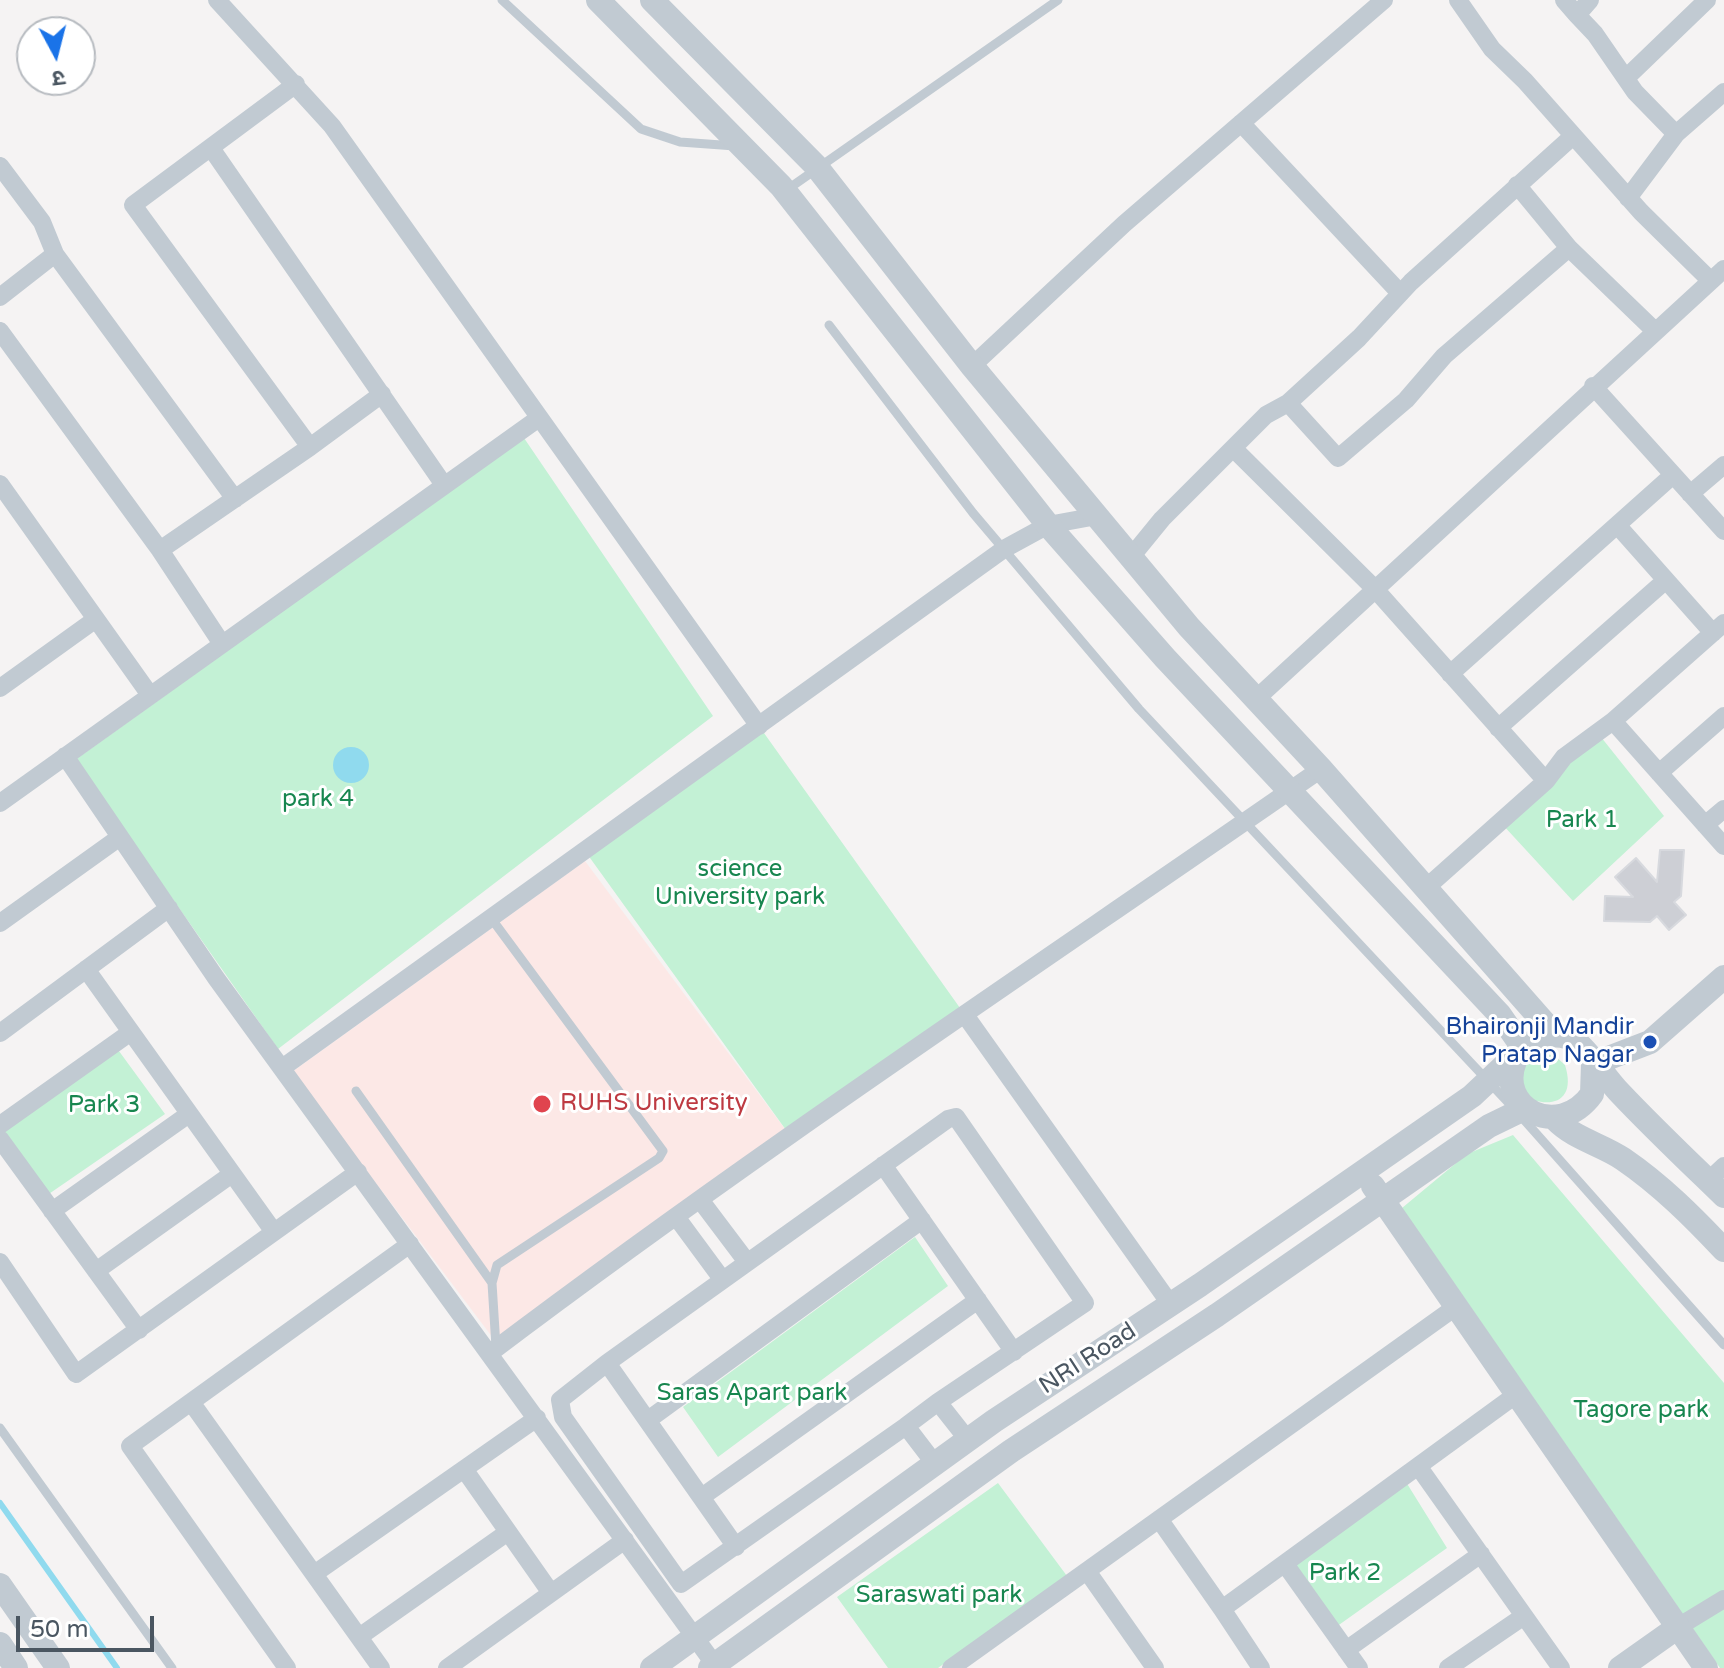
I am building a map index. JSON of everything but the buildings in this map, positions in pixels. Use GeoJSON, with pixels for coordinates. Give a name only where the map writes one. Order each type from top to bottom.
{"type":"FeatureCollection","features":[{"type":"Feature","properties":{"kind":"street"},"geometry":{"type":"LineString","coordinates":[[217,0],[332,126],[759,726]]}},
{"type":"Feature","properties":{"kind":"street"},"geometry":{"type":"LineString","coordinates":[[598,0],[785,192],[1048,525],[1165,658],[1500,1015],[1523,1048]]}},
{"type":"Feature","properties":{"kind":"street"},"geometry":{"type":"LineString","coordinates":[[652,0],[816,166],[972,366],[1189,627],[1427,887],[1555,1035],[1578,1042],[1593,1064],[1622,1095],[1719,1181]]}},
{"type":"Feature","properties":{"kind":"street"},"geometry":{"type":"LineString","coordinates":[[972,366],[1124,224],[1384,0]]}},
{"type":"Feature","properties":{"kind":"street"},"geometry":{"type":"LineString","coordinates":[[1257,698],[1593,386],[1718,275],[1628,198],[1492,49],[1458,0]]}},
{"type":"Feature","properties":{"kind":"street"},"geometry":{"type":"LineString","coordinates":[[1564,0],[1595,34],[1626,78],[1676,134]]}},
{"type":"Feature","properties":{"kind":"street"},"geometry":{"type":"LineString","coordinates":[[1577,15],[1590,0]]}},
{"type":"Feature","properties":{"kind":"street"},"geometry":{"type":"LineString","coordinates":[[1626,78],[1707,0]]}},
{"type":"Feature","properties":{"kind":"street"},"geometry":{"type":"LineString","coordinates":[[296,84],[133,205],[310,447]]}},
{"type":"Feature","properties":{"kind":"street"},"geometry":{"type":"LineString","coordinates":[[1628,198],[1676,134],[1724,92]]}},
{"type":"Feature","properties":{"kind":"street"},"geometry":{"type":"LineString","coordinates":[[1241,123],[1400,293]]}},
{"type":"Feature","properties":{"kind":"street"},"geometry":{"type":"LineString","coordinates":[[1131,557],[1162,519],[1266,415],[1288,403],[1359,338],[1400,293],[1573,136]]}},
{"type":"Feature","properties":{"kind":"street"},"geometry":{"type":"LineString","coordinates":[[211,148],[444,485]]}},
{"type":"Feature","properties":{"kind":"street"},"geometry":{"type":"LineString","coordinates":[[0,166],[42,222],[55,254],[235,499]]}},
{"type":"Feature","properties":{"kind":"street"},"geometry":{"type":"LineString","coordinates":[[1517,185],[1569,248],[1655,331]]}},
{"type":"Feature","properties":{"kind":"street"},"geometry":{"type":"LineString","coordinates":[[1288,403],[1338,458],[1406,400],[1444,356],[1569,248]]}},
{"type":"Feature","properties":{"kind":"street"},"geometry":{"type":"LineString","coordinates":[[0,297],[55,254]]}},
{"type":"Feature","properties":{"kind":"street"},"geometry":{"type":"LineString","coordinates":[[0,331],[160,550],[222,644]]}},
{"type":"Feature","properties":{"kind":"street"},"geometry":{"type":"LineString","coordinates":[[1593,386],[1724,531]]}},
{"type":"Feature","properties":{"kind":"street"},"geometry":{"type":"LineString","coordinates":[[160,550],[382,394]]}},
{"type":"Feature","properties":{"kind":"street"},"geometry":{"type":"LineString","coordinates":[[0,803],[539,418]]}},
{"type":"Feature","properties":{"kind":"street"},"geometry":{"type":"LineString","coordinates":[[1233,448],[1375,589],[1546,781]]}},
{"type":"Feature","properties":{"kind":"street"},"geometry":{"type":"LineString","coordinates":[[1690,494],[1724,465]]}},
{"type":"Feature","properties":{"kind":"street"},"geometry":{"type":"LineString","coordinates":[[1450,674],[1673,475]]}},
{"type":"Feature","properties":{"kind":"street"},"geometry":{"type":"LineString","coordinates":[[0,484],[150,695]]}},
{"type":"Feature","properties":{"kind":"street"},"geometry":{"type":"LineString","coordinates":[[282,1068],[1004,549],[1048,525],[1097,516]]}},
{"type":"Feature","properties":{"kind":"street"},"geometry":{"type":"LineString","coordinates":[[1427,887],[1546,781],[1564,757],[1613,721],[1718,628],[1666,580],[1618,526]]}},
{"type":"Feature","properties":{"kind":"street"},"geometry":{"type":"LineString","coordinates":[[1498,728],[1666,580]]}},
{"type":"Feature","properties":{"kind":"street"},"geometry":{"type":"LineString","coordinates":[[2,682],[96,619]]}},
{"type":"Feature","properties":{"kind":"street"},"geometry":{"type":"LineString","coordinates":[[1659,773],[1724,716]]}},
{"type":"Feature","properties":{"kind":"street"},"geometry":{"type":"LineString","coordinates":[[1613,721],[1724,846]]}},
{"type":"Feature","properties":{"kind":"street"},"geometry":{"type":"LineString","coordinates":[[65,756],[282,1068],[410,1244],[493,1350],[537,1418],[695,1637],[712,1666]]}},
{"type":"Feature","properties":{"kind":"street"},"geometry":{"type":"LineString","coordinates":[[493,1350],[965,1015],[1321,769]]}},
{"type":"Feature","properties":{"kind":"street"},"geometry":{"type":"LineString","coordinates":[[1705,825],[1724,809]]}},
{"type":"Feature","properties":{"kind":"street"},"geometry":{"type":"LineString","coordinates":[[0,923],[120,837]]}},
{"type":"Feature","properties":{"kind":"street"},"geometry":{"type":"LineString","coordinates":[[0,1033],[169,908]]}},
{"type":"Feature","properties":{"kind":"street"},"geometry":{"type":"LineString","coordinates":[[86,969],[274,1232]]}},
{"type":"Feature","properties":{"kind":"street"},"geometry":{"type":"LineString","coordinates":[[1622,1095],[1621,1076],[1650,1042],[1724,977]]}},
{"type":"Feature","properties":{"kind":"street"},"geometry":{"type":"LineString","coordinates":[[965,1015],[1171,1305]]}},
{"type":"Feature","properties":{"kind":"street"},"geometry":{"type":"LineString","coordinates":[[0,1125],[131,1032]]}},
{"type":"Feature","properties":{"kind":"street"},"geometry":{"type":"LineString","coordinates":[[1555,1035],[1523,1048],[1514,1063],[1512,1079],[1522,1110],[1555,1119],[1586,1141],[1622,1158],[1681,1205],[1724,1250]]}},
{"type":"Feature","properties":{"kind":"street"},"geometry":{"type":"LineString","coordinates":[[1593,1064],[1650,1042]]}},
{"type":"Feature","properties":{"kind":"street","name":"NRI Road"},"geometry":{"type":"LineString","coordinates":[[652,1668],[968,1440],[1363,1172],[1487,1082],[1523,1048]]}},
{"type":"Feature","properties":{"kind":"street"},"geometry":{"type":"LineString","coordinates":[[1555,1119],[1570,1115],[1592,1094],[1593,1064]]}},
{"type":"Feature","properties":{"kind":"street","name":"NRI Road"},"geometry":{"type":"LineString","coordinates":[[712,1666],[1011,1451],[1217,1315],[1489,1126],[1522,1110]]}},
{"type":"Feature","properties":{"kind":"street"},"geometry":{"type":"LineString","coordinates":[[52,1211],[189,1114]]}},
{"type":"Feature","properties":{"kind":"street"},"geometry":{"type":"LineString","coordinates":[[956,1117],[1085,1303],[938,1402],[681,1584],[559,1409],[560,1400],[722,1279],[883,1165],[948,1119],[956,1117]]}},
{"type":"Feature","properties":{"kind":"street"},"geometry":{"type":"LineString","coordinates":[[0,1139],[139,1330]]}},
{"type":"Feature","properties":{"kind":"street"},"geometry":{"type":"LineString","coordinates":[[883,1165],[1014,1352]]}},
{"type":"Feature","properties":{"kind":"street"},"geometry":{"type":"LineString","coordinates":[[0,1262],[76,1374],[358,1172]]}},
{"type":"Feature","properties":{"kind":"street"},"geometry":{"type":"LineString","coordinates":[[1363,1172],[1706,1668]]}},
{"type":"Feature","properties":{"kind":"street"},"geometry":{"type":"LineString","coordinates":[[96,1271],[232,1174]]}},
{"type":"Feature","properties":{"kind":"street"},"geometry":{"type":"LineString","coordinates":[[701,1201],[747,1262]]}},
{"type":"Feature","properties":{"kind":"street"},"geometry":{"type":"LineString","coordinates":[[677,1218],[722,1279]]}},
{"type":"Feature","properties":{"kind":"street"},"geometry":{"type":"LineString","coordinates":[[648,1420],[922,1220]]}},
{"type":"Feature","properties":{"kind":"street"},"geometry":{"type":"LineString","coordinates":[[287,1668],[130,1446],[410,1244]]}},
{"type":"Feature","properties":{"kind":"street"},"geometry":{"type":"LineString","coordinates":[[703,1496],[978,1300]]}},
{"type":"Feature","properties":{"kind":"street"},"geometry":{"type":"LineString","coordinates":[[951,1668],[1457,1306]]}},
{"type":"Feature","properties":{"kind":"street"},"geometry":{"type":"LineString","coordinates":[[607,1363],[736,1547]]}},
{"type":"Feature","properties":{"kind":"street"},"geometry":{"type":"LineString","coordinates":[[1222,1609],[1517,1394]]}},
{"type":"Feature","properties":{"kind":"street"},"geometry":{"type":"LineString","coordinates":[[191,1402],[381,1668]]}},
{"type":"Feature","properties":{"kind":"street"},"geometry":{"type":"LineString","coordinates":[[938,1402],[968,1440]]}},
{"type":"Feature","properties":{"kind":"street"},"geometry":{"type":"LineString","coordinates":[[314,1574],[537,1418]]}},
{"type":"Feature","properties":{"kind":"street"},"geometry":{"type":"LineString","coordinates":[[906,1426],[935,1464]]}},
{"type":"Feature","properties":{"kind":"street"},"geometry":{"type":"LineString","coordinates":[[1418,1466],[1561,1668]]}},
{"type":"Feature","properties":{"kind":"street"},"geometry":{"type":"LineString","coordinates":[[464,1469],[551,1593]]}},
{"type":"Feature","properties":{"kind":"street"},"geometry":{"type":"LineString","coordinates":[[1159,1519],[1261,1668]]}},
{"type":"Feature","properties":{"kind":"street"},"geometry":{"type":"LineString","coordinates":[[359,1637],[508,1532]]}},
{"type":"Feature","properties":{"kind":"street"},"geometry":{"type":"LineString","coordinates":[[447,1668],[625,1540]]}},
{"type":"Feature","properties":{"kind":"street"},"geometry":{"type":"LineString","coordinates":[[1346,1650],[1481,1554]]}},
{"type":"Feature","properties":{"kind":"street"},"geometry":{"type":"LineString","coordinates":[[1285,1564],[1359,1668]]}},
{"type":"Feature","properties":{"kind":"street"},"geometry":{"type":"LineString","coordinates":[[1087,1571],[1145,1664]]}},
{"type":"Feature","properties":{"kind":"street"},"geometry":{"type":"LineString","coordinates":[[0,1585],[58,1668]]}},
{"type":"Feature","properties":{"kind":"street"},"geometry":{"type":"LineString","coordinates":[[1620,1668],[1724,1599]]}},
{"type":"Feature","properties":{"kind":"street"},"geometry":{"type":"LineString","coordinates":[[1448,1668],[1524,1616]]}},
{"type":"Feature","properties":{"kind":"street"},"geometry":{"type":"LineString","coordinates":[[0,1644],[16,1668]]}},
{"type":"Feature","properties":{"kind":"lane"},"geometry":{"type":"LineString","coordinates":[[502,0],[641,129],[680,142],[742,146]]}},
{"type":"Feature","properties":{"kind":"lane"},"geometry":{"type":"LineString","coordinates":[[785,192],[816,166],[1058,0]]}},
{"type":"Feature","properties":{"kind":"lane"},"geometry":{"type":"LineString","coordinates":[[829,325],[1004,549],[1139,709],[1487,1082],[1522,1110],[1724,1345]]}},
{"type":"Feature","properties":{"kind":"lane"},"geometry":{"type":"LineString","coordinates":[[491,918],[663,1151],[659,1158],[497,1265],[492,1283],[493,1350]]}},
{"type":"Feature","properties":{"kind":"lane"},"geometry":{"type":"LineString","coordinates":[[356,1091],[492,1283]]}},
{"type":"Feature","properties":{"kind":"lane"},"geometry":{"type":"LineString","coordinates":[[0,1428],[172,1668]]}},
{"type":"Feature","properties":{"kind":"shaded area","name":"RUHS University"},"geometry":{"type":"Polygon","coordinates":[[[585,861],[791,1137],[496,1342],[292,1072],[585,861]]]}},
{"type":"Feature","properties":{"kind":"green space","name":"park 4"},"geometry":{"type":"Polygon","coordinates":[[[524,438],[713,716],[278,1049],[75,760],[524,438]]]}},
{"type":"Feature","properties":{"kind":"green space","name":"science University park"},"geometry":{"type":"Polygon","coordinates":[[[759,726],[965,1015],[791,1137],[585,851],[759,726]]]}},
{"type":"Feature","properties":{"kind":"green space","name":"Park 1"},"geometry":{"type":"Polygon","coordinates":[[[1597,732],[1664,816],[1573,901],[1502,824],[1597,732]]]}},
{"type":"Feature","properties":{"kind":"green space","name":"Park 3"},"geometry":{"type":"Polygon","coordinates":[[[116,1047],[165,1114],[43,1198],[0,1129],[116,1047]]]}},
{"type":"Feature","properties":{"kind":"green space"},"geometry":{"type":"Polygon","coordinates":[[[1530,1054],[1554,1055],[1565,1065],[1567,1088],[1558,1100],[1541,1102],[1521,1095],[1520,1060],[1530,1054]]]}},
{"type":"Feature","properties":{"kind":"green space","name":"Tagore park"},"geometry":{"type":"Polygon","coordinates":[[[1513,1135],[1724,1383],[1724,1668],[1720,1668],[1402,1208],[1467,1154],[1513,1135]]]}},
{"type":"Feature","properties":{"kind":"green space","name":"Saras Apart park"},"geometry":{"type":"Polygon","coordinates":[[[915,1237],[948,1286],[718,1457],[683,1407],[915,1237]]]}},
{"type":"Feature","properties":{"kind":"green space","name":"Park 2"},"geometry":{"type":"Polygon","coordinates":[[[1406,1482],[1447,1548],[1336,1627],[1287,1568],[1406,1482]]]}},
{"type":"Feature","properties":{"kind":"green space","name":"Saraswati park"},"geometry":{"type":"Polygon","coordinates":[[[998,1483],[1067,1576],[938,1668],[888,1668],[837,1597],[998,1483]]]}},
{"type":"Feature","properties":{"kind":"water"},"geometry":{"type":"Polygon","coordinates":[[[351,747],[363,753],[369,765],[363,777],[351,783],[339,777],[333,765],[339,753],[351,747]]]}},
{"type":"Feature","properties":{"kind":"waterway"},"geometry":{"type":"LineString","coordinates":[[0,1503],[117,1668]]}},
{"type":"Feature","properties":{"kind":"place","name":"Bhaironji Mandir Pratap Nagar"},"geometry":{"type":"Point","coordinates":[1650,1042]}},
{"type":"Feature","properties":{"kind":"place","name":"RUHS University"},"geometry":{"type":"Point","coordinates":[542,1104]}}]}
